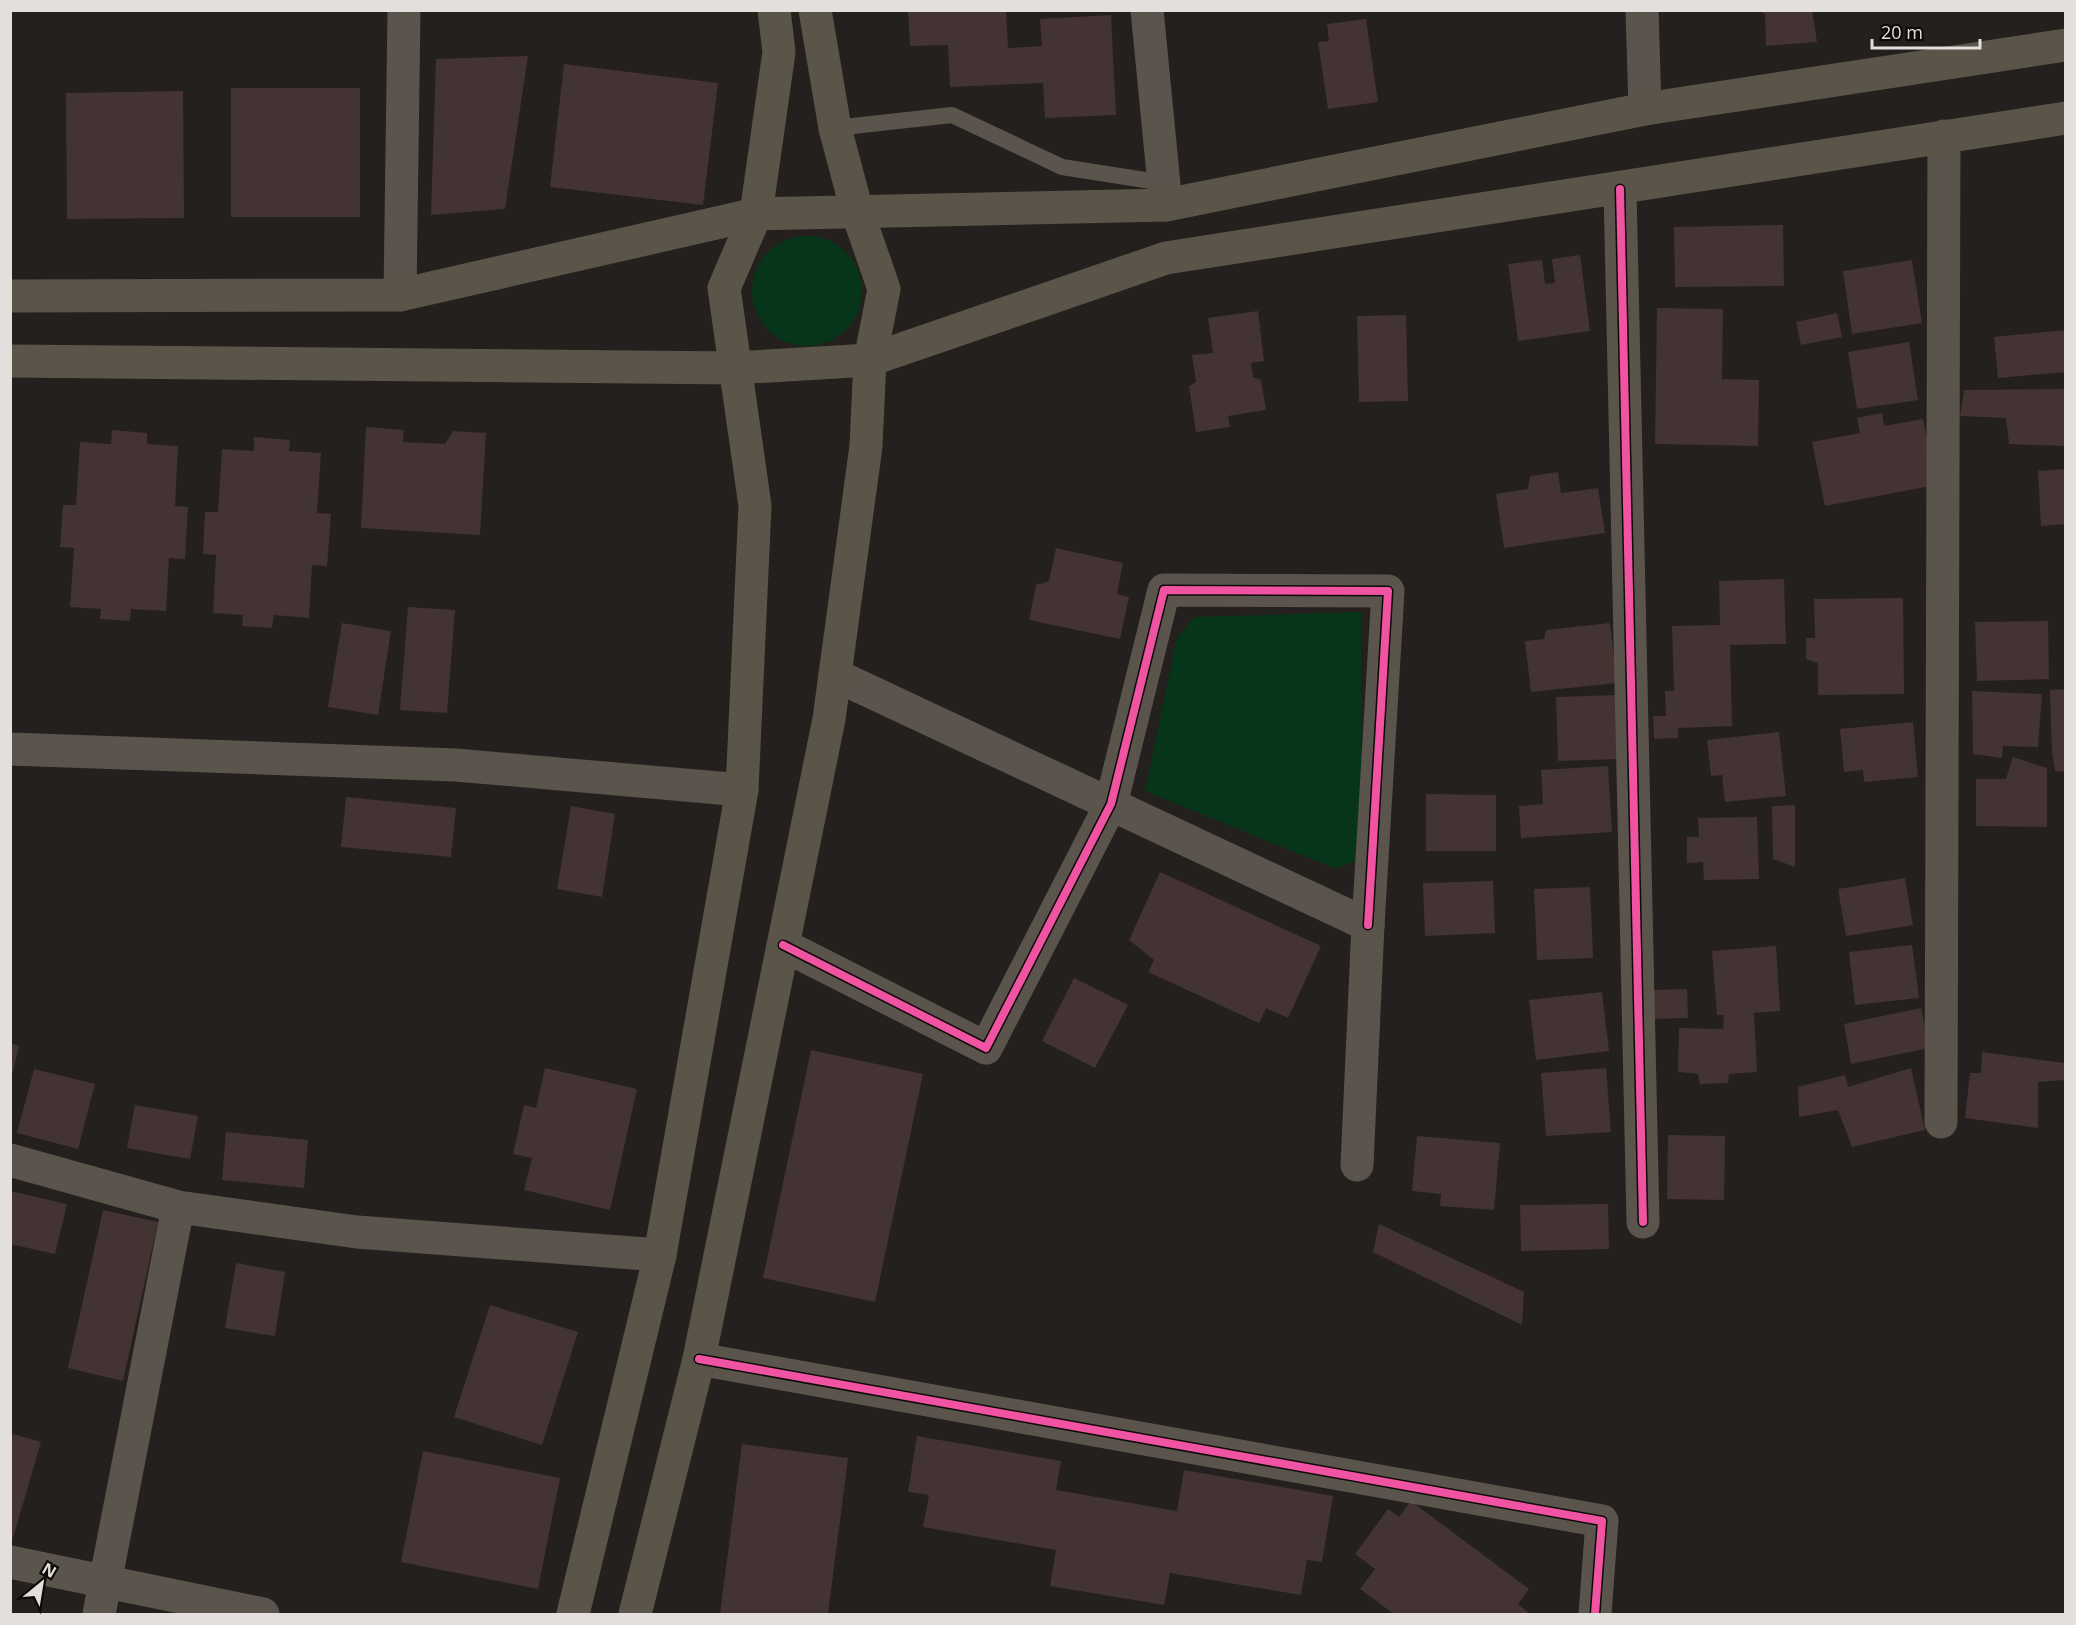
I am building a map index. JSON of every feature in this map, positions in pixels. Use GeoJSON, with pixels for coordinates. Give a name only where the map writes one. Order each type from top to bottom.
{"type":"FeatureCollection","features":[{"type":"Feature","properties":{"kind":"main road"},"geometry":{"type":"LineString","coordinates":[[573,1614],[660,1255],[742,790],[755,506],[724,288],[756,214],[779,52],[774,10]]}},
{"type":"Feature","properties":{"kind":"main road"},"geometry":{"type":"LineString","coordinates":[[635,1614],[699,1359],[829,719],[866,446],[870,360],[884,289],[857,211],[835,128],[815,10]]}},
{"type":"Feature","properties":{"kind":"main road"},"geometry":{"type":"LineString","coordinates":[[10,296],[400,295],[756,214],[857,211],[1165,194],[1645,109],[2066,45]]}},
{"type":"Feature","properties":{"kind":"main road"},"geometry":{"type":"LineString","coordinates":[[10,362],[735,368],[870,360],[1166,258],[2066,118]]}},
{"type":"Feature","properties":{"kind":"street"},"geometry":{"type":"LineString","coordinates":[[400,295],[404,10]]}},
{"type":"Feature","properties":{"kind":"street"},"geometry":{"type":"LineString","coordinates":[[1147,10],[1165,194]]}},
{"type":"Feature","properties":{"kind":"street"},"geometry":{"type":"LineString","coordinates":[[1642,10],[1645,109]]}},
{"type":"Feature","properties":{"kind":"street"},"geometry":{"type":"LineString","coordinates":[[1941,1122],[1944,136]]}},
{"type":"Feature","properties":{"kind":"street"},"geometry":{"type":"LineString","coordinates":[[1620,189],[1643,1222]]}},
{"type":"Feature","properties":{"kind":"street"},"geometry":{"type":"LineString","coordinates":[[783,945],[986,1048],[1111,804],[1164,590],[1388,591],[1368,925],[1357,1165]]}},
{"type":"Feature","properties":{"kind":"street"},"geometry":{"type":"LineString","coordinates":[[835,675],[1368,925]]}},
{"type":"Feature","properties":{"kind":"street"},"geometry":{"type":"LineString","coordinates":[[10,749],[456,765],[742,790]]}},
{"type":"Feature","properties":{"kind":"street"},"geometry":{"type":"LineString","coordinates":[[10,1160],[178,1207],[357,1232],[660,1255]]}},
{"type":"Feature","properties":{"kind":"street"},"geometry":{"type":"LineString","coordinates":[[99,1614],[178,1207]]}},
{"type":"Feature","properties":{"kind":"street"},"geometry":{"type":"LineString","coordinates":[[699,1359],[1602,1521],[1595,1614]]}},
{"type":"Feature","properties":{"kind":"street"},"geometry":{"type":"LineString","coordinates":[[10,1562],[263,1614]]}},
{"type":"Feature","properties":{"kind":"lane"},"geometry":{"type":"LineString","coordinates":[[835,128],[952,115],[1062,167],[1165,194]]}},
{"type":"Feature","properties":{"kind":"green space"},"geometry":{"type":"Polygon","coordinates":[[[807,236],[828,240],[846,252],[858,270],[862,291],[858,312],[846,330],[828,342],[807,346],[786,342],[768,330],[756,312],[752,291],[756,270],[768,252],[786,240],[807,236]]]}},
{"type":"Feature","properties":{"kind":"green space"},"geometry":{"type":"Polygon","coordinates":[[[1361,612],[1362,860],[1334,868],[1145,791],[1177,638],[1195,617],[1361,612]]]}},
{"type":"Feature","properties":{"kind":"building"},"geometry":{"type":"Polygon","coordinates":[[[908,10],[1006,10],[1008,48],[1042,46],[1040,19],[1111,15],[1116,115],[1045,118],[1043,83],[950,87],[948,45],[910,46],[908,10]]]}},
{"type":"Feature","properties":{"kind":"building"},"geometry":{"type":"Polygon","coordinates":[[[1755,10],[1812,10],[1817,42],[1766,46],[1765,14],[1755,10]]]}},
{"type":"Feature","properties":{"kind":"building"},"geometry":{"type":"Polygon","coordinates":[[[1366,19],[1378,102],[1328,109],[1318,42],[1329,41],[1327,24],[1366,19]]]}},
{"type":"Feature","properties":{"kind":"building"},"geometry":{"type":"Polygon","coordinates":[[[528,56],[505,209],[431,215],[436,59],[528,56]]]}},
{"type":"Feature","properties":{"kind":"building"},"geometry":{"type":"Polygon","coordinates":[[[564,64],[718,83],[703,205],[550,187],[564,64]]]}},
{"type":"Feature","properties":{"kind":"building"},"geometry":{"type":"Polygon","coordinates":[[[231,88],[360,88],[360,217],[231,217],[231,88]]]}},
{"type":"Feature","properties":{"kind":"building"},"geometry":{"type":"Polygon","coordinates":[[[183,91],[184,218],[67,219],[66,93],[183,91]]]}},
{"type":"Feature","properties":{"kind":"building"},"geometry":{"type":"Polygon","coordinates":[[[1783,225],[1784,286],[1675,287],[1674,227],[1783,225]]]}},
{"type":"Feature","properties":{"kind":"building"},"geometry":{"type":"Polygon","coordinates":[[[1580,255],[1590,331],[1518,341],[1508,264],[1542,260],[1545,284],[1555,283],[1552,259],[1580,255]]]}},
{"type":"Feature","properties":{"kind":"building"},"geometry":{"type":"Polygon","coordinates":[[[1912,260],[1922,323],[1852,334],[1843,271],[1912,260]]]}},
{"type":"Feature","properties":{"kind":"building"},"geometry":{"type":"Polygon","coordinates":[[[1657,308],[1723,309],[1722,379],[1759,380],[1758,446],[1655,444],[1657,308]]]}},
{"type":"Feature","properties":{"kind":"building"},"geometry":{"type":"Polygon","coordinates":[[[1258,311],[1264,361],[1251,363],[1253,377],[1261,380],[1266,410],[1228,416],[1230,427],[1196,432],[1189,386],[1196,382],[1192,355],[1213,353],[1208,318],[1258,311]]]}},
{"type":"Feature","properties":{"kind":"building"},"geometry":{"type":"Polygon","coordinates":[[[1837,313],[1842,337],[1801,345],[1796,322],[1837,313]]]}},
{"type":"Feature","properties":{"kind":"building"},"geometry":{"type":"Polygon","coordinates":[[[1406,315],[1408,401],[1359,402],[1357,316],[1406,315]]]}},
{"type":"Feature","properties":{"kind":"building"},"geometry":{"type":"Polygon","coordinates":[[[2066,330],[2066,372],[1998,378],[1994,337],[2066,330]]]}},
{"type":"Feature","properties":{"kind":"building"},"geometry":{"type":"Polygon","coordinates":[[[1909,342],[1918,400],[1857,409],[1848,352],[1909,342]]]}},
{"type":"Feature","properties":{"kind":"building"},"geometry":{"type":"Polygon","coordinates":[[[2066,389],[2066,446],[2009,444],[2006,418],[1960,416],[1964,390],[2066,389]]]}},
{"type":"Feature","properties":{"kind":"building"},"geometry":{"type":"Polygon","coordinates":[[[1882,413],[1884,426],[1923,419],[1936,485],[1825,506],[1812,442],[1860,433],[1857,418],[1882,413]]]}},
{"type":"Feature","properties":{"kind":"building"},"geometry":{"type":"Polygon","coordinates":[[[366,427],[404,430],[403,442],[445,444],[453,431],[486,433],[480,535],[361,528],[366,427]]]}},
{"type":"Feature","properties":{"kind":"building"},"geometry":{"type":"Polygon","coordinates":[[[112,430],[147,433],[147,444],[178,446],[175,506],[188,507],[185,559],[169,558],[166,611],[131,609],[130,621],[100,619],[101,609],[70,607],[74,548],[60,547],[63,505],[76,505],[80,442],[111,444],[112,430]]]}},
{"type":"Feature","properties":{"kind":"building"},"geometry":{"type":"Polygon","coordinates":[[[254,437],[290,440],[289,451],[321,453],[317,513],[331,514],[327,566],[312,565],[309,618],[274,615],[272,628],[242,626],[243,615],[213,613],[216,555],[203,554],[205,512],[218,512],[222,449],[254,451],[254,437]]]}},
{"type":"Feature","properties":{"kind":"building"},"geometry":{"type":"Polygon","coordinates":[[[2066,469],[2066,524],[2041,526],[2038,471],[2066,469]]]}},
{"type":"Feature","properties":{"kind":"building"},"geometry":{"type":"Polygon","coordinates":[[[1558,472],[1561,493],[1598,488],[1605,533],[1504,548],[1496,494],[1528,489],[1530,476],[1558,472]]]}},
{"type":"Feature","properties":{"kind":"building"},"geometry":{"type":"Polygon","coordinates":[[[1056,548],[1123,563],[1117,594],[1129,597],[1120,639],[1029,620],[1036,585],[1049,581],[1056,548]]]}},
{"type":"Feature","properties":{"kind":"building"},"geometry":{"type":"Polygon","coordinates":[[[1784,579],[1786,644],[1730,645],[1732,726],[1678,728],[1678,738],[1654,739],[1653,716],[1666,716],[1665,691],[1674,691],[1672,626],[1720,625],[1719,581],[1784,579]]]}},
{"type":"Feature","properties":{"kind":"building"},"geometry":{"type":"Polygon","coordinates":[[[1903,598],[1904,694],[1818,695],[1818,663],[1806,659],[1806,638],[1815,638],[1814,599],[1903,598]]]}},
{"type":"Feature","properties":{"kind":"building"},"geometry":{"type":"Polygon","coordinates":[[[408,607],[455,610],[447,713],[400,710],[408,607]]]}},
{"type":"Feature","properties":{"kind":"building"},"geometry":{"type":"Polygon","coordinates":[[[2048,621],[2049,679],[1977,681],[1975,622],[2048,621]]]}},
{"type":"Feature","properties":{"kind":"building"},"geometry":{"type":"Polygon","coordinates":[[[342,623],[391,631],[378,715],[328,707],[342,623]]]}},
{"type":"Feature","properties":{"kind":"building"},"geometry":{"type":"Polygon","coordinates":[[[1610,623],[1617,683],[1531,692],[1525,641],[1544,639],[1546,630],[1610,623]]]}},
{"type":"Feature","properties":{"kind":"building"},"geometry":{"type":"Polygon","coordinates":[[[2066,689],[2066,772],[2055,771],[2052,753],[2050,690],[2066,689]]]}},
{"type":"Feature","properties":{"kind":"building"},"geometry":{"type":"Polygon","coordinates":[[[1972,691],[2042,694],[2038,747],[2003,746],[2002,758],[1973,754],[1972,691]]]}},
{"type":"Feature","properties":{"kind":"building"},"geometry":{"type":"Polygon","coordinates":[[[1616,695],[1619,759],[1558,761],[1556,697],[1616,695]]]}},
{"type":"Feature","properties":{"kind":"building"},"geometry":{"type":"Polygon","coordinates":[[[1913,722],[1918,777],[1864,782],[1863,770],[1844,772],[1840,729],[1913,722]]]}},
{"type":"Feature","properties":{"kind":"building"},"geometry":{"type":"Polygon","coordinates":[[[1779,732],[1786,796],[1725,802],[1722,775],[1711,776],[1707,740],[1779,732]]]}},
{"type":"Feature","properties":{"kind":"building"},"geometry":{"type":"Polygon","coordinates":[[[2013,757],[2047,768],[2047,827],[1976,826],[1976,779],[2006,779],[2013,757]]]}},
{"type":"Feature","properties":{"kind":"building"},"geometry":{"type":"Polygon","coordinates":[[[1608,766],[1612,832],[1521,838],[1519,806],[1543,804],[1541,770],[1608,766]]]}},
{"type":"Feature","properties":{"kind":"building"},"geometry":{"type":"Polygon","coordinates":[[[1426,794],[1496,795],[1496,851],[1426,851],[1426,794]]]}},
{"type":"Feature","properties":{"kind":"building"},"geometry":{"type":"Polygon","coordinates":[[[346,797],[456,808],[451,857],[341,847],[346,797]]]}},
{"type":"Feature","properties":{"kind":"building"},"geometry":{"type":"Polygon","coordinates":[[[1795,805],[1795,867],[1773,859],[1772,806],[1795,805]]]}},
{"type":"Feature","properties":{"kind":"building"},"geometry":{"type":"Polygon","coordinates":[[[571,806],[615,814],[602,897],[557,889],[571,806]]]}},
{"type":"Feature","properties":{"kind":"building"},"geometry":{"type":"Polygon","coordinates":[[[1757,817],[1759,879],[1704,880],[1703,862],[1687,863],[1687,837],[1699,837],[1698,818],[1757,817]]]}},
{"type":"Feature","properties":{"kind":"building"},"geometry":{"type":"Polygon","coordinates":[[[1160,872],[1321,946],[1288,1018],[1266,1008],[1259,1023],[1148,972],[1154,960],[1129,940],[1160,872]]]}},
{"type":"Feature","properties":{"kind":"building"},"geometry":{"type":"Polygon","coordinates":[[[1905,878],[1913,925],[1846,936],[1838,889],[1905,878]]]}},
{"type":"Feature","properties":{"kind":"building"},"geometry":{"type":"Polygon","coordinates":[[[1493,881],[1495,933],[1425,936],[1423,883],[1493,881]]]}},
{"type":"Feature","properties":{"kind":"building"},"geometry":{"type":"Polygon","coordinates":[[[1590,887],[1593,958],[1537,960],[1534,889],[1590,887]]]}},
{"type":"Feature","properties":{"kind":"building"},"geometry":{"type":"Polygon","coordinates":[[[1912,945],[1919,998],[1855,1005],[1849,952],[1912,945]]]}},
{"type":"Feature","properties":{"kind":"building"},"geometry":{"type":"Polygon","coordinates":[[[1776,946],[1780,1011],[1754,1013],[1757,1072],[1729,1074],[1728,1083],[1700,1084],[1698,1074],[1678,1072],[1679,1028],[1723,1029],[1724,1015],[1717,1015],[1712,951],[1776,946]]]}},
{"type":"Feature","properties":{"kind":"building"},"geometry":{"type":"Polygon","coordinates":[[[1074,978],[1128,1005],[1095,1068],[1042,1041],[1074,978]]]}},
{"type":"Feature","properties":{"kind":"building"},"geometry":{"type":"Polygon","coordinates":[[[1687,989],[1688,1018],[1652,1019],[1651,990],[1687,989]]]}},
{"type":"Feature","properties":{"kind":"building"},"geometry":{"type":"Polygon","coordinates":[[[1602,992],[1609,1051],[1536,1060],[1529,1000],[1602,992]]]}},
{"type":"Feature","properties":{"kind":"building"},"geometry":{"type":"Polygon","coordinates":[[[1921,1008],[1929,1048],[1851,1064],[1844,1024],[1921,1008]]]}},
{"type":"Feature","properties":{"kind":"building"},"geometry":{"type":"Polygon","coordinates":[[[10,1043],[19,1046],[11,1079],[10,1079],[10,1043]]]}},
{"type":"Feature","properties":{"kind":"building"},"geometry":{"type":"Polygon","coordinates":[[[811,1050],[923,1074],[875,1302],[763,1278],[811,1050]]]}},
{"type":"Feature","properties":{"kind":"building"},"geometry":{"type":"Polygon","coordinates":[[[1982,1052],[2064,1063],[2064,1080],[2038,1082],[2038,1128],[1965,1118],[1970,1073],[1981,1073],[1982,1052]]]}},
{"type":"Feature","properties":{"kind":"building"},"geometry":{"type":"Polygon","coordinates":[[[545,1068],[637,1089],[610,1210],[524,1190],[532,1158],[513,1154],[524,1105],[536,1108],[545,1068]]]}},
{"type":"Feature","properties":{"kind":"building"},"geometry":{"type":"Polygon","coordinates":[[[1606,1068],[1611,1132],[1546,1136],[1541,1073],[1606,1068]]]}},
{"type":"Feature","properties":{"kind":"building"},"geometry":{"type":"Polygon","coordinates":[[[1911,1068],[1925,1130],[1852,1147],[1838,1110],[1799,1117],[1798,1087],[1845,1075],[1848,1087],[1911,1068]]]}},
{"type":"Feature","properties":{"kind":"building"},"geometry":{"type":"Polygon","coordinates":[[[34,1069],[95,1084],[78,1149],[17,1133],[34,1069]]]}},
{"type":"Feature","properties":{"kind":"building"},"geometry":{"type":"Polygon","coordinates":[[[135,1105],[198,1116],[190,1159],[127,1148],[135,1105]]]}},
{"type":"Feature","properties":{"kind":"building"},"geometry":{"type":"Polygon","coordinates":[[[226,1132],[308,1140],[304,1188],[222,1180],[226,1132]]]}},
{"type":"Feature","properties":{"kind":"building"},"geometry":{"type":"Polygon","coordinates":[[[1668,1135],[1725,1136],[1724,1200],[1667,1199],[1668,1135]]]}},
{"type":"Feature","properties":{"kind":"building"},"geometry":{"type":"Polygon","coordinates":[[[1417,1136],[1500,1143],[1494,1210],[1440,1206],[1441,1194],[1412,1191],[1417,1136]]]}},
{"type":"Feature","properties":{"kind":"building"},"geometry":{"type":"Polygon","coordinates":[[[10,1191],[67,1204],[55,1254],[10,1244],[10,1191]]]}},
{"type":"Feature","properties":{"kind":"building"},"geometry":{"type":"Polygon","coordinates":[[[1608,1204],[1609,1249],[1521,1251],[1520,1205],[1608,1204]]]}},
{"type":"Feature","properties":{"kind":"building"},"geometry":{"type":"Polygon","coordinates":[[[103,1210],[158,1222],[123,1381],[68,1368],[103,1210]]]}},
{"type":"Feature","properties":{"kind":"building"},"geometry":{"type":"Polygon","coordinates":[[[1379,1224],[1524,1292],[1522,1325],[1373,1252],[1379,1224]]]}},
{"type":"Feature","properties":{"kind":"building"},"geometry":{"type":"Polygon","coordinates":[[[236,1263],[285,1272],[275,1336],[225,1328],[236,1263]]]}},
{"type":"Feature","properties":{"kind":"building"},"geometry":{"type":"Polygon","coordinates":[[[490,1305],[578,1332],[542,1445],[454,1417],[490,1305]]]}},
{"type":"Feature","properties":{"kind":"building"},"geometry":{"type":"Polygon","coordinates":[[[10,1433],[41,1442],[13,1538],[10,1537],[10,1433]]]}},
{"type":"Feature","properties":{"kind":"building"},"geometry":{"type":"Polygon","coordinates":[[[917,1436],[1061,1461],[1056,1490],[1177,1511],[1184,1470],[1333,1496],[1322,1562],[1307,1560],[1301,1595],[1170,1573],[1164,1605],[1050,1586],[1056,1550],[923,1527],[929,1495],[908,1492],[917,1436]]]}},
{"type":"Feature","properties":{"kind":"building"},"geometry":{"type":"Polygon","coordinates":[[[742,1444],[848,1458],[828,1614],[720,1614],[742,1444]]]}},
{"type":"Feature","properties":{"kind":"building"},"geometry":{"type":"Polygon","coordinates":[[[423,1451],[560,1478],[538,1589],[401,1562],[423,1451]]]}},
{"type":"Feature","properties":{"kind":"building"},"geometry":{"type":"Polygon","coordinates":[[[1411,1501],[1529,1589],[1518,1604],[1528,1612],[1526,1614],[1394,1614],[1360,1589],[1375,1569],[1355,1554],[1388,1509],[1399,1517],[1411,1501]]]}},
{"type":"Feature","properties":{"kind":"cycle path"},"geometry":{"type":"LineString","coordinates":[[1620,189],[1643,1222]]}},
{"type":"Feature","properties":{"kind":"cycle path"},"geometry":{"type":"LineString","coordinates":[[783,945],[986,1048],[1111,804],[1164,590],[1388,591],[1368,925]]}},
{"type":"Feature","properties":{"kind":"cycle path"},"geometry":{"type":"LineString","coordinates":[[699,1359],[1602,1521],[1595,1614]]}}]}
